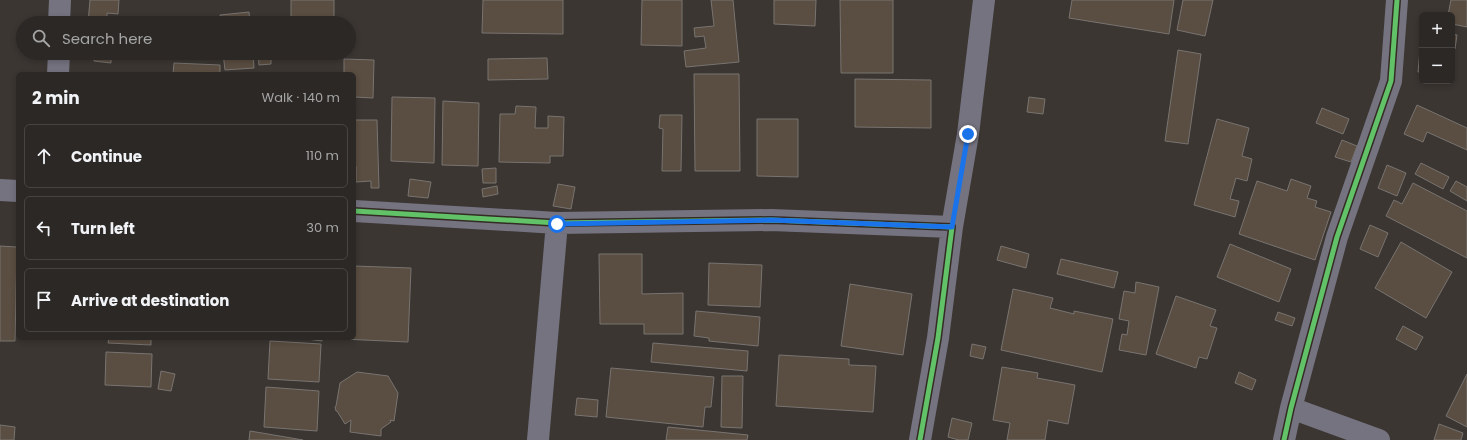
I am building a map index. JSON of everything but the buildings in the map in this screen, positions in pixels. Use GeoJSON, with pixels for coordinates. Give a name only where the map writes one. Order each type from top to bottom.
{"type":"FeatureCollection","features":[{"type":"Feature","properties":{"kind":"street"},"geometry":{"type":"LineString","coordinates":[[59,16],[60,0]]}},
{"type":"Feature","properties":{"kind":"street"},"geometry":{"type":"LineString","coordinates":[[920,440],[938,338],[952,227],[968,134],[984,0]]}},
{"type":"Feature","properties":{"kind":"street"},"geometry":{"type":"LineString","coordinates":[[1284,440],[1291,408],[1338,237],[1391,80],[1397,0]]}},
{"type":"Feature","properties":{"kind":"street"},"geometry":{"type":"LineString","coordinates":[[58,72],[59,60]]}},
{"type":"Feature","properties":{"kind":"street"},"geometry":{"type":"LineString","coordinates":[[0,190],[16,191]]}},
{"type":"Feature","properties":{"kind":"street"},"geometry":{"type":"LineString","coordinates":[[356,211],[557,224],[771,220],[952,227]]}},
{"type":"Feature","properties":{"kind":"street"},"geometry":{"type":"LineString","coordinates":[[538,440],[557,224]]}},
{"type":"Feature","properties":{"kind":"street"},"geometry":{"type":"LineString","coordinates":[[1291,408],[1379,440]]}},
{"type":"Feature","properties":{"kind":"cycle path"},"geometry":{"type":"LineString","coordinates":[[1284,440],[1291,408],[1337,237],[1391,81],[1397,0]]}},
{"type":"Feature","properties":{"kind":"cycle path"},"geometry":{"type":"LineString","coordinates":[[356,211],[557,223],[771,220],[952,227],[938,338],[920,440]]}},
{"type":"Feature","properties":{"kind":"route"},"geometry":{"type":"LineString","coordinates":[[557,224],[771,220],[952,227],[968,134]]}}]}
